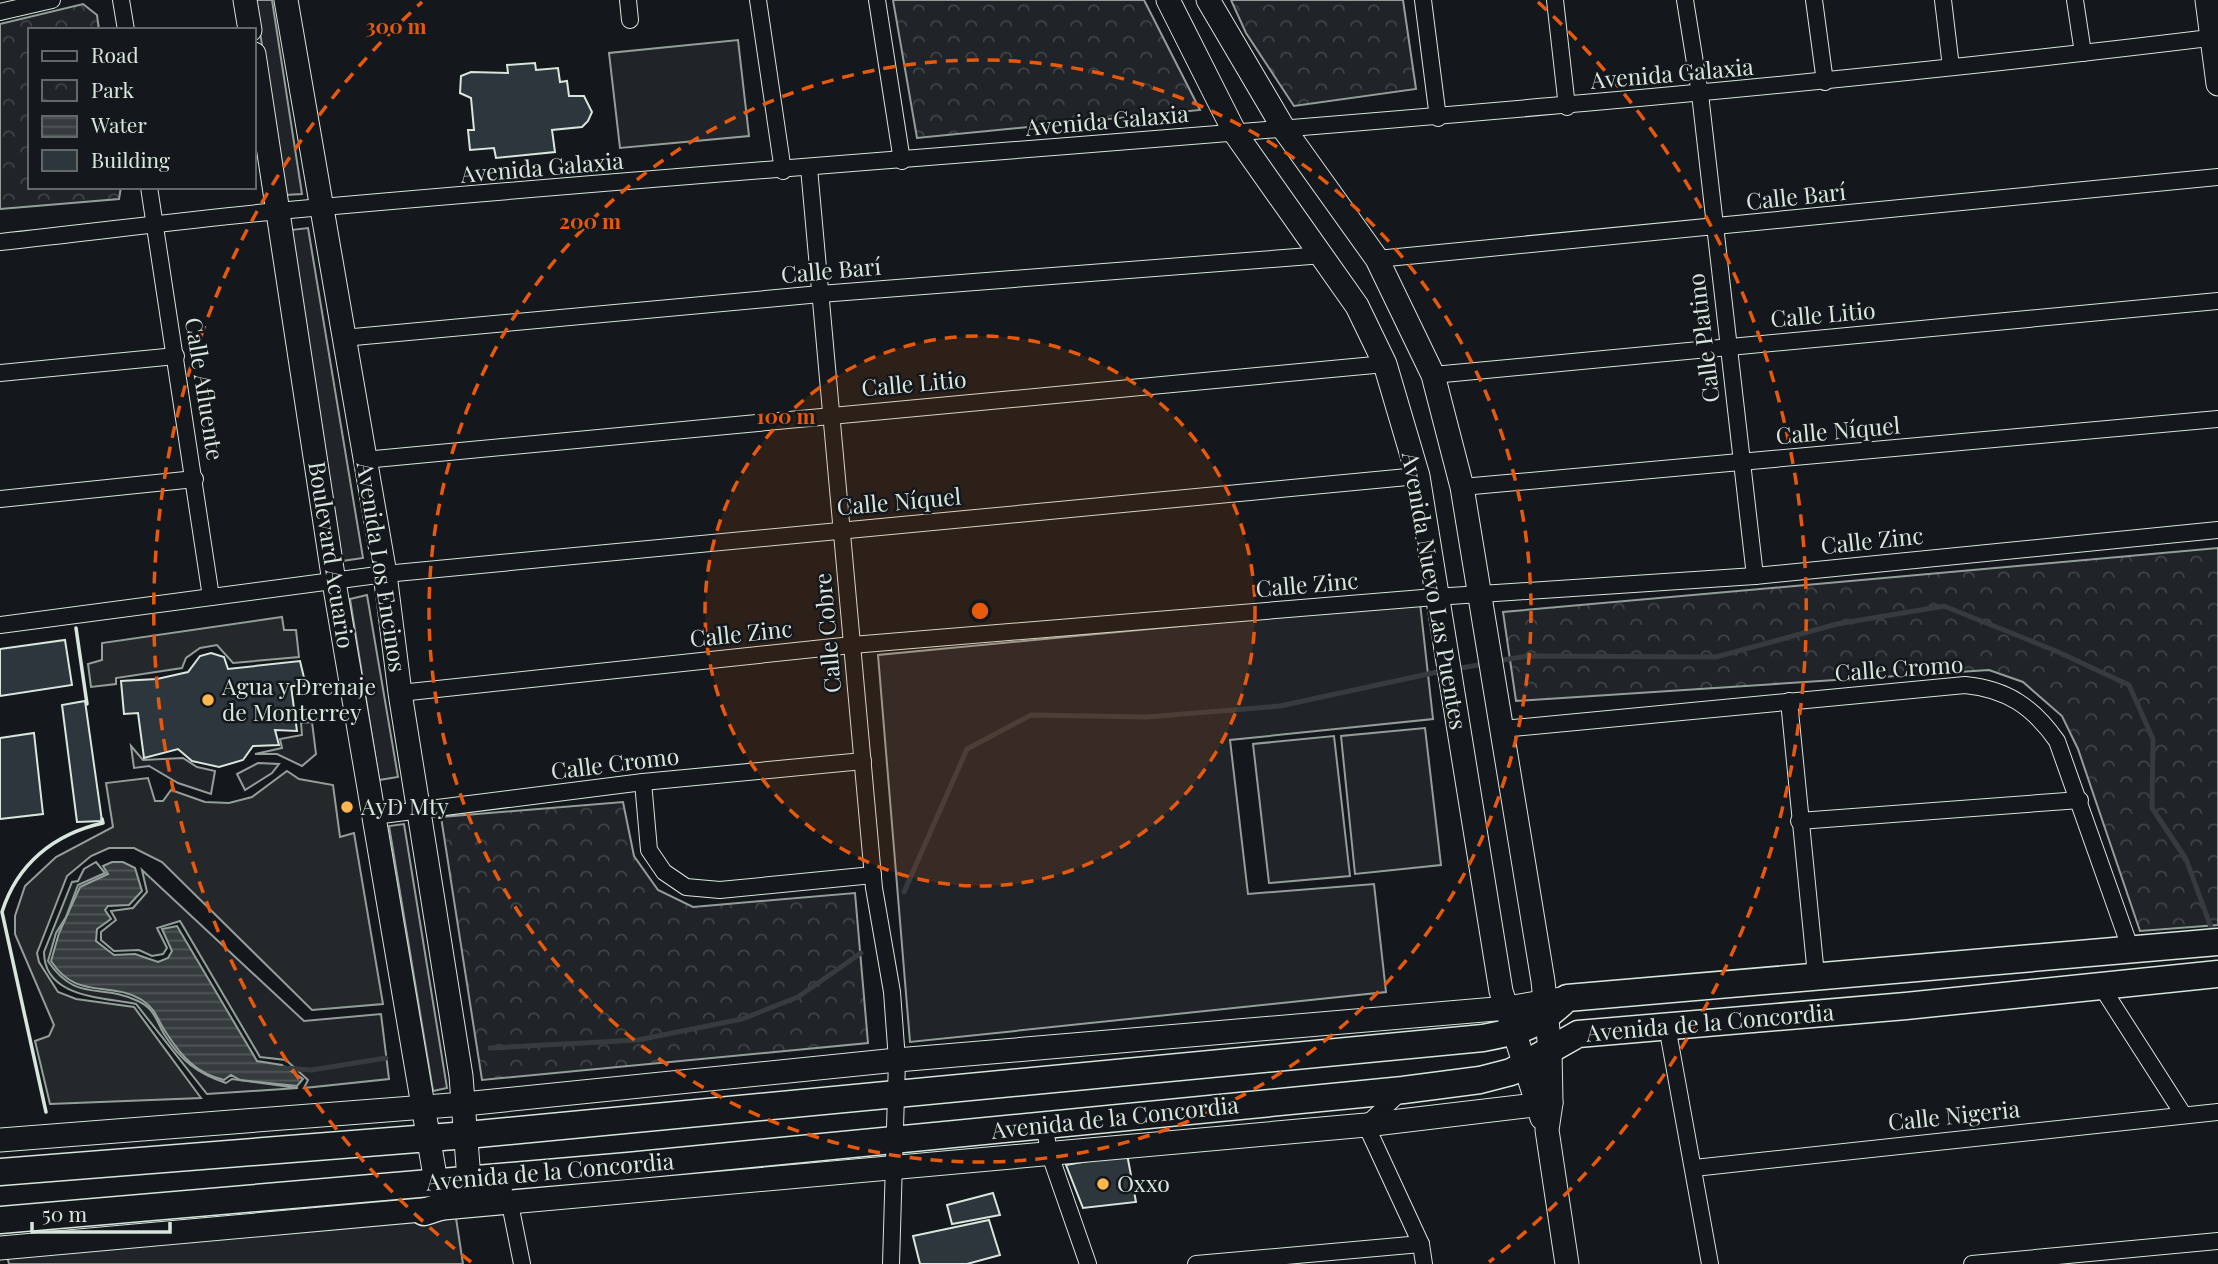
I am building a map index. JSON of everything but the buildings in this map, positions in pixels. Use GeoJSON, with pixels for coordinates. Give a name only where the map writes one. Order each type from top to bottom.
{"type":"FeatureCollection","features":[{"type":"Feature","properties":{"kind":"main road","name":"Avenida de la Concordia"},"geometry":{"type":"LineString","coordinates":[[0,1172],[467,1135],[1483,1038],[1510,1020],[1553,1006],[1816,975],[2218,942]]}},
{"type":"Feature","properties":{"kind":"main road","name":"Avenida de la Concordia"},"geometry":{"type":"LineString","coordinates":[[0,1220],[547,1172],[1403,1090],[1480,1080],[1526,1066],[1578,1034],[2218,974]]}},
{"type":"Feature","properties":{"kind":"main road"},"geometry":{"type":"LineString","coordinates":[[424,1212],[547,1172]]}},
{"type":"Feature","properties":{"kind":"street"},"geometry":{"type":"LineString","coordinates":[[0,12],[52,0]]}},
{"type":"Feature","properties":{"kind":"street"},"geometry":{"type":"LineString","coordinates":[[121,0],[126,28]]}},
{"type":"Feature","properties":{"kind":"street"},"geometry":{"type":"LineString","coordinates":[[245,0],[250,28]]}},
{"type":"Feature","properties":{"kind":"street","name":"Avenida Los Encinos"},"geometry":{"type":"LineString","coordinates":[[286,0],[384,574],[464,1104],[469,1179]]}},
{"type":"Feature","properties":{"kind":"street"},"geometry":{"type":"LineString","coordinates":[[628,0],[630,20]]}},
{"type":"Feature","properties":{"kind":"street"},"geometry":{"type":"LineString","coordinates":[[758,0],[783,171]]}},
{"type":"Feature","properties":{"kind":"street"},"geometry":{"type":"LineString","coordinates":[[877,0],[902,161]]}},
{"type":"Feature","properties":{"kind":"street","name":"Avenida Nuevo Las Puentes"},"geometry":{"type":"LineString","coordinates":[[1168,0],[1235,133],[1357,306],[1385,364],[1418,476],[1435,597],[1502,991],[1526,1066],[1543,1105]]}},
{"type":"Feature","properties":{"kind":"street","name":"Avenida Nuevo Las Puentes"},"geometry":{"type":"LineString","coordinates":[[1208,0],[1284,129],[1377,259],[1433,375],[1462,487],[1553,1006],[1543,1105]]}},
{"type":"Feature","properties":{"kind":"street"},"geometry":{"type":"LineString","coordinates":[[1423,0],[1438,118]]}},
{"type":"Feature","properties":{"kind":"street"},"geometry":{"type":"LineString","coordinates":[[1555,0],[1567,107]]}},
{"type":"Feature","properties":{"kind":"street","name":"Calle Platino"},"geometry":{"type":"LineString","coordinates":[[1685,0],[1700,94],[1755,576]]}},
{"type":"Feature","properties":{"kind":"street"},"geometry":{"type":"LineString","coordinates":[[1814,0],[1825,82]]}},
{"type":"Feature","properties":{"kind":"street"},"geometry":{"type":"LineString","coordinates":[[1943,0],[1951,67]]}},
{"type":"Feature","properties":{"kind":"street"},"geometry":{"type":"LineString","coordinates":[[2076,0],[2083,53]]}},
{"type":"Feature","properties":{"kind":"street"},"geometry":{"type":"LineString","coordinates":[[2207,0],[2215,38],[2218,84]]}},
{"type":"Feature","properties":{"kind":"street","name":"Avenida Galaxia"},"geometry":{"type":"LineString","coordinates":[[0,242],[278,211],[1567,107],[1825,82],[2215,38]]}},
{"type":"Feature","properties":{"kind":"street","name":"Boulevard Acuario"},"geometry":{"type":"LineString","coordinates":[[256,67],[334,582],[436,1182]]}},
{"type":"Feature","properties":{"kind":"street","name":"Calle Cobre"},"geometry":{"type":"LineString","coordinates":[[809,169],[873,875],[892,992],[897,1092],[891,1264]]}},
{"type":"Feature","properties":{"kind":"street","name":"Calle Barí"},"geometry":{"type":"LineString","coordinates":[[1377,259],[2218,177]]}},
{"type":"Feature","properties":{"kind":"street","name":"Calle Afluente"},"geometry":{"type":"LineString","coordinates":[[149,189],[211,597]]}},
{"type":"Feature","properties":{"kind":"street","name":"Calle Barí"},"geometry":{"type":"LineString","coordinates":[[343,338],[820,294],[1323,256]]}},
{"type":"Feature","properties":{"kind":"street","name":"Calle Litio"},"geometry":{"type":"LineString","coordinates":[[1433,375],[2218,301]]}},
{"type":"Feature","properties":{"kind":"street"},"geometry":{"type":"LineString","coordinates":[[0,373],[176,356]]}},
{"type":"Feature","properties":{"kind":"street","name":"Calle Litio"},"geometry":{"type":"LineString","coordinates":[[364,460],[1385,364]]}},
{"type":"Feature","properties":{"kind":"street","name":"Calle Níquel"},"geometry":{"type":"LineString","coordinates":[[1462,487],[2218,419]]}},
{"type":"Feature","properties":{"kind":"street","name":"Calle Níquel"},"geometry":{"type":"LineString","coordinates":[[0,625],[384,574],[1418,476]]}},
{"type":"Feature","properties":{"kind":"street"},"geometry":{"type":"LineString","coordinates":[[0,499],[195,479]]}},
{"type":"Feature","properties":{"kind":"street","name":"Calle Zinc"},"geometry":{"type":"LineString","coordinates":[[400,693],[852,645],[1435,597],[1755,576],[2218,530]]}},
{"type":"Feature","properties":{"kind":"street","name":"Calle Cromo"},"geometry":{"type":"LineString","coordinates":[[1503,729],[1965,685],[2002,692],[2022,702],[2043,722],[2057,741],[2131,950]]}},
{"type":"Feature","properties":{"kind":"street"},"geometry":{"type":"LineString","coordinates":[[1789,701],[1816,975]]}},
{"type":"Feature","properties":{"kind":"street","name":"Calle Cromo"},"geometry":{"type":"LineString","coordinates":[[374,816],[643,782],[863,761]]}},
{"type":"Feature","properties":{"kind":"street"},"geometry":{"type":"LineString","coordinates":[[643,782],[649,850],[664,872],[686,887],[720,890],[873,875]]}},
{"type":"Feature","properties":{"kind":"street"},"geometry":{"type":"LineString","coordinates":[[1799,821],[2080,800]]}},
{"type":"Feature","properties":{"kind":"street"},"geometry":{"type":"LineString","coordinates":[[2101,986],[2183,1114]]}},
{"type":"Feature","properties":{"kind":"street","name":"Avenida de la Concordia"},"geometry":{"type":"LineString","coordinates":[[0,1140],[464,1104],[897,1060],[1510,1020]]}},
{"type":"Feature","properties":{"kind":"street"},"geometry":{"type":"LineString","coordinates":[[1667,1026],[1710,1264]]}},
{"type":"Feature","properties":{"kind":"street"},"geometry":{"type":"LineString","coordinates":[[1403,1090],[1366,1125],[1421,1244],[1424,1264]]}},
{"type":"Feature","properties":{"kind":"street"},"geometry":{"type":"LineString","coordinates":[[1543,1105],[1567,1264]]}},
{"type":"Feature","properties":{"kind":"street","name":"Avenida de la Concordia"},"geometry":{"type":"LineString","coordinates":[[0,1248],[424,1212],[1049,1152],[1366,1125],[1543,1105]]}},
{"type":"Feature","properties":{"kind":"street","name":"Calle Nigeria"},"geometry":{"type":"LineString","coordinates":[[1694,1168],[2218,1112]]}},
{"type":"Feature","properties":{"kind":"street"},"geometry":{"type":"LineString","coordinates":[[1044,1124],[1049,1152],[1088,1264]]}},
{"type":"Feature","properties":{"kind":"street"},"geometry":{"type":"LineString","coordinates":[[510,1204],[522,1264]]}},
{"type":"Feature","properties":{"kind":"street"},"geometry":{"type":"LineString","coordinates":[[1972,1264],[2218,1241]]}},
{"type":"Feature","properties":{"kind":"street"},"geometry":{"type":"LineString","coordinates":[[1196,1264],[1421,1244]]}},
{"type":"Feature","properties":{"kind":"green space"},"geometry":{"type":"Polygon","coordinates":[[[255,0],[272,0],[302,194],[285,195],[255,0]]]}},
{"type":"Feature","properties":{"kind":"green space"},"geometry":{"type":"Polygon","coordinates":[[[893,0],[1144,0],[1200,110],[917,138],[893,0]]]}},
{"type":"Feature","properties":{"kind":"green space"},"geometry":{"type":"Polygon","coordinates":[[[1231,0],[1403,0],[1416,89],[1294,106],[1246,33],[1231,0]]]}},
{"type":"Feature","properties":{"kind":"green space"},"geometry":{"type":"Polygon","coordinates":[[[83,4],[97,15],[99,28],[28,28],[28,189],[121,189],[119,199],[0,209],[0,24],[83,4]]]}},
{"type":"Feature","properties":{"kind":"green space"},"geometry":{"type":"Polygon","coordinates":[[[738,40],[749,136],[620,148],[609,53],[738,40]]]}},
{"type":"Feature","properties":{"kind":"green space"},"geometry":{"type":"Polygon","coordinates":[[[308,228],[363,558],[342,561],[291,230],[308,228]]]}},
{"type":"Feature","properties":{"kind":"green space"},"geometry":{"type":"Polygon","coordinates":[[[2218,548],[2218,925],[2140,931],[2078,749],[2062,716],[2023,682],[1989,670],[1516,701],[1503,612],[2218,548]]]}},
{"type":"Feature","properties":{"kind":"green space"},"geometry":{"type":"Polygon","coordinates":[[[367,595],[398,777],[379,780],[350,599],[367,595]]]}},
{"type":"Feature","properties":{"kind":"green space"},"geometry":{"type":"Polygon","coordinates":[[[1420,603],[1433,719],[1230,740],[1248,894],[1374,884],[1386,992],[910,1042],[878,655],[1420,603]]]}},
{"type":"Feature","properties":{"kind":"green space"},"geometry":{"type":"Polygon","coordinates":[[[312,722],[316,754],[302,766],[277,754],[255,754],[282,748],[280,739],[302,735],[301,723],[312,722]]]}},
{"type":"Feature","properties":{"kind":"green space"},"geometry":{"type":"Polygon","coordinates":[[[1425,728],[1441,865],[1355,874],[1341,736],[1425,728]]]}},
{"type":"Feature","properties":{"kind":"green space"},"geometry":{"type":"Polygon","coordinates":[[[1334,736],[1350,876],[1269,883],[1253,744],[1334,736]]]}},
{"type":"Feature","properties":{"kind":"green space"},"geometry":{"type":"Polygon","coordinates":[[[131,746],[143,760],[183,758],[197,767],[215,771],[211,794],[178,783],[149,766],[134,768],[131,746]]]}},
{"type":"Feature","properties":{"kind":"green space"},"geometry":{"type":"Polygon","coordinates":[[[258,763],[279,764],[272,773],[245,790],[237,774],[258,763]]]}},
{"type":"Feature","properties":{"kind":"green space"},"geometry":{"type":"Polygon","coordinates":[[[623,802],[634,856],[658,890],[693,907],[855,893],[868,1043],[482,1080],[441,817],[623,802]]]}},
{"type":"Feature","properties":{"kind":"green space"},"geometry":{"type":"Polygon","coordinates":[[[404,824],[447,1088],[433,1091],[389,826],[404,824]]]}},
{"type":"Feature","properties":{"kind":"green space"},"geometry":{"type":"Polygon","coordinates":[[[96,862],[105,873],[78,885],[66,917],[56,933],[48,961],[58,974],[79,987],[125,996],[148,1007],[177,1052],[190,1065],[206,1075],[226,1083],[232,1079],[298,1088],[207,1094],[136,1004],[78,993],[54,979],[47,967],[44,952],[72,882],[78,881],[84,869],[96,862]]]}},
{"type":"Feature","properties":{"kind":"green space"},"geometry":{"type":"Polygon","coordinates":[[[142,870],[304,1021],[381,1014],[389,1079],[304,1088],[308,1080],[286,1060],[260,1057],[180,921],[157,928],[167,948],[163,954],[152,956],[139,950],[114,951],[101,940],[101,932],[116,920],[111,911],[133,908],[147,892],[142,870]]]}},
{"type":"Feature","properties":{"kind":"green space"},"geometry":{"type":"Polygon","coordinates":[[[456,1218],[463,1264],[9,1264],[7,1256],[456,1218]]]}},
{"type":"Feature","properties":{"kind":"shaded area"},"geometry":{"type":"Polygon","coordinates":[[[282,617],[284,630],[296,630],[299,657],[233,663],[217,645],[200,648],[186,658],[182,668],[116,678],[116,684],[91,687],[88,664],[102,660],[102,643],[282,617]]]}},
{"type":"Feature","properties":{"kind":"shaded area"},"geometry":{"type":"Polygon","coordinates":[[[287,771],[299,779],[333,785],[340,837],[354,833],[383,1004],[312,1010],[162,862],[134,848],[109,848],[91,856],[67,876],[37,953],[39,962],[58,992],[76,999],[134,1007],[201,1098],[50,1104],[35,1041],[49,1036],[54,1025],[15,934],[15,916],[25,886],[56,857],[113,827],[106,783],[148,778],[155,801],[163,801],[171,790],[205,802],[229,803],[252,797],[287,771]]]}},
{"type":"Feature","properties":{"kind":"water"},"geometry":{"type":"Polygon","coordinates":[[[112,862],[123,862],[135,868],[142,891],[129,905],[108,906],[105,910],[111,919],[97,929],[96,941],[114,955],[135,954],[158,962],[168,958],[172,951],[162,929],[177,926],[257,1061],[282,1065],[303,1079],[297,1086],[240,1080],[231,1075],[224,1080],[206,1074],[178,1050],[154,1011],[142,1000],[118,991],[83,986],[61,973],[51,961],[59,933],[80,887],[108,874],[103,866],[112,862]]]}},
{"type":"Feature","properties":{"kind":"waterway"},"geometry":{"type":"LineString","coordinates":[[1497,661],[1527,656],[1716,657],[1837,624],[1944,606],[2056,651],[2129,685],[2153,739],[2152,808],[2186,859],[2212,930]]}},
{"type":"Feature","properties":{"kind":"waterway"},"geometry":{"type":"LineString","coordinates":[[1455,669],[1484,664]]}},
{"type":"Feature","properties":{"kind":"waterway"},"geometry":{"type":"LineString","coordinates":[[904,892],[967,749],[1031,715],[1147,717],[1280,706],[1442,671]]}},
{"type":"Feature","properties":{"kind":"waterway"},"geometry":{"type":"LineString","coordinates":[[490,1048],[638,1040],[742,1019],[798,997],[861,953]]}},
{"type":"Feature","properties":{"kind":"waterway"},"geometry":{"type":"LineString","coordinates":[[283,1068],[312,1070],[386,1058]]}},
{"type":"Feature","properties":{"kind":"wall"},"geometry":{"type":"LineString","coordinates":[[76,628],[87,704]]}},
{"type":"Feature","properties":{"kind":"wall"},"geometry":{"type":"LineString","coordinates":[[46,1112],[2,912],[17,879],[40,854],[69,835],[103,823],[102,819]]}},
{"type":"Feature","properties":{"kind":"place","name":"Agua y Drenaje de Monterrey"},"geometry":{"type":"Point","coordinates":[208,700]}},
{"type":"Feature","properties":{"kind":"place","name":"AyD Mty"},"geometry":{"type":"Point","coordinates":[347,807]}},
{"type":"Feature","properties":{"kind":"place","name":"Oxxo"},"geometry":{"type":"Point","coordinates":[1103,1184]}}]}
